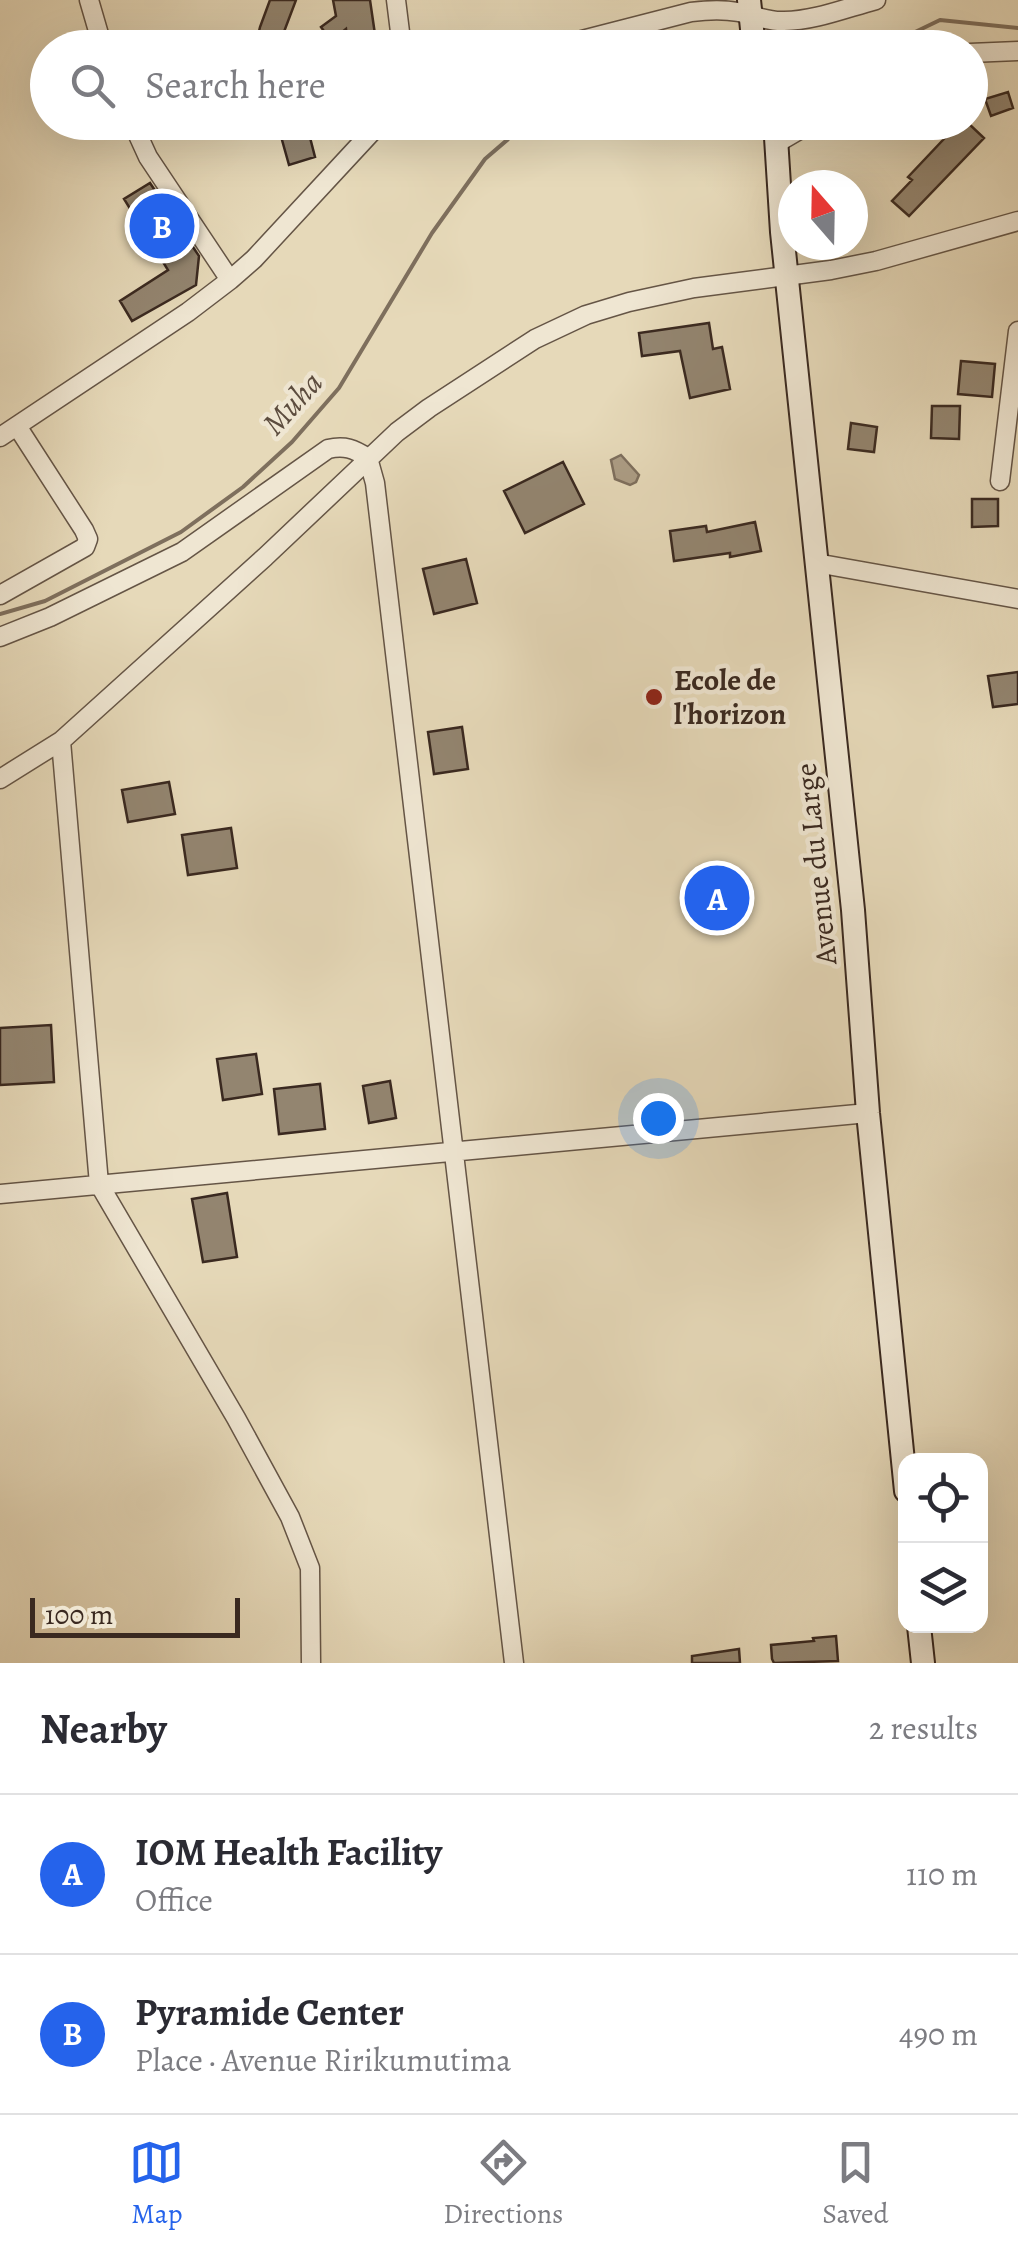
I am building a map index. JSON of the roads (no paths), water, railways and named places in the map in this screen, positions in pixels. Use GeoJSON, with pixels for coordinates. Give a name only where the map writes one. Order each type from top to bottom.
{"type":"FeatureCollection","features":[{"type":"Feature","properties":{"kind":"main road","name":"Avenue du Large"},"geometry":{"type":"LineString","coordinates":[[764,140],[778,216]]}},
{"type":"Feature","properties":{"kind":"main road","name":"Avenue du Large"},"geometry":{"type":"LineString","coordinates":[[776,140],[778,170]]}},
{"type":"Feature","properties":{"kind":"main road","name":"Avenue du Large"},"geometry":{"type":"LineString","coordinates":[[786,260],[902,1453]]}},
{"type":"Feature","properties":{"kind":"main road"},"geometry":{"type":"LineString","coordinates":[[920,1633],[923,1663]]}},
{"type":"Feature","properties":{"kind":"street"},"geometry":{"type":"LineString","coordinates":[[90,0],[98,30]]}},
{"type":"Feature","properties":{"kind":"street"},"geometry":{"type":"LineString","coordinates":[[396,0],[400,30]]}},
{"type":"Feature","properties":{"kind":"street"},"geometry":{"type":"LineString","coordinates":[[621,30],[713,10],[757,9],[800,20],[876,0]]}},
{"type":"Feature","properties":{"kind":"street"},"geometry":{"type":"LineString","coordinates":[[988,52],[1018,51]]}},
{"type":"Feature","properties":{"kind":"street"},"geometry":{"type":"LineString","coordinates":[[140,140],[230,280]]}},
{"type":"Feature","properties":{"kind":"street"},"geometry":{"type":"LineString","coordinates":[[0,437],[230,280],[364,140]]}},
{"type":"Feature","properties":{"kind":"street"},"geometry":{"type":"LineString","coordinates":[[0,779],[61,740],[265,557],[368,458],[429,408],[536,339],[586,315],[630,302],[694,288],[876,261],[1013,228]]}},
{"type":"Feature","properties":{"kind":"street"},"geometry":{"type":"LineString","coordinates":[[1000,481],[1018,331]]}},
{"type":"Feature","properties":{"kind":"street"},"geometry":{"type":"LineString","coordinates":[[0,595],[85,547],[88,538],[17,426]]}},
{"type":"Feature","properties":{"kind":"street"},"geometry":{"type":"LineString","coordinates":[[0,637],[50,617],[182,552],[328,449],[352,448],[368,458],[375,482],[514,1663]]}},
{"type":"Feature","properties":{"kind":"street"},"geometry":{"type":"LineString","coordinates":[[816,562],[1018,599]]}},
{"type":"Feature","properties":{"kind":"street"},"geometry":{"type":"LineString","coordinates":[[61,740],[98,1184],[290,1517],[310,1568],[311,1663]]}},
{"type":"Feature","properties":{"kind":"street"},"geometry":{"type":"LineString","coordinates":[[0,1194],[868,1112]]}},
{"type":"Feature","properties":{"kind":"waterway","name":"Muha"},"geometry":{"type":"LineString","coordinates":[[919,30],[940,20],[1018,28]]}},
{"type":"Feature","properties":{"kind":"waterway","name":"Muha"},"geometry":{"type":"LineString","coordinates":[[0,614],[45,601],[181,532],[243,487],[292,442],[339,388],[432,233],[485,159],[507,140]]}},
{"type":"Feature","properties":{"kind":"place","name":"Pyramide Center"},"geometry":{"type":"Point","coordinates":[162,226]}},
{"type":"Feature","properties":{"kind":"place","name":"Ecole de l'horizon"},"geometry":{"type":"Point","coordinates":[654,697]}},
{"type":"Feature","properties":{"kind":"place","name":"IOM Health Facility"},"geometry":{"type":"Point","coordinates":[717,898]}}]}
